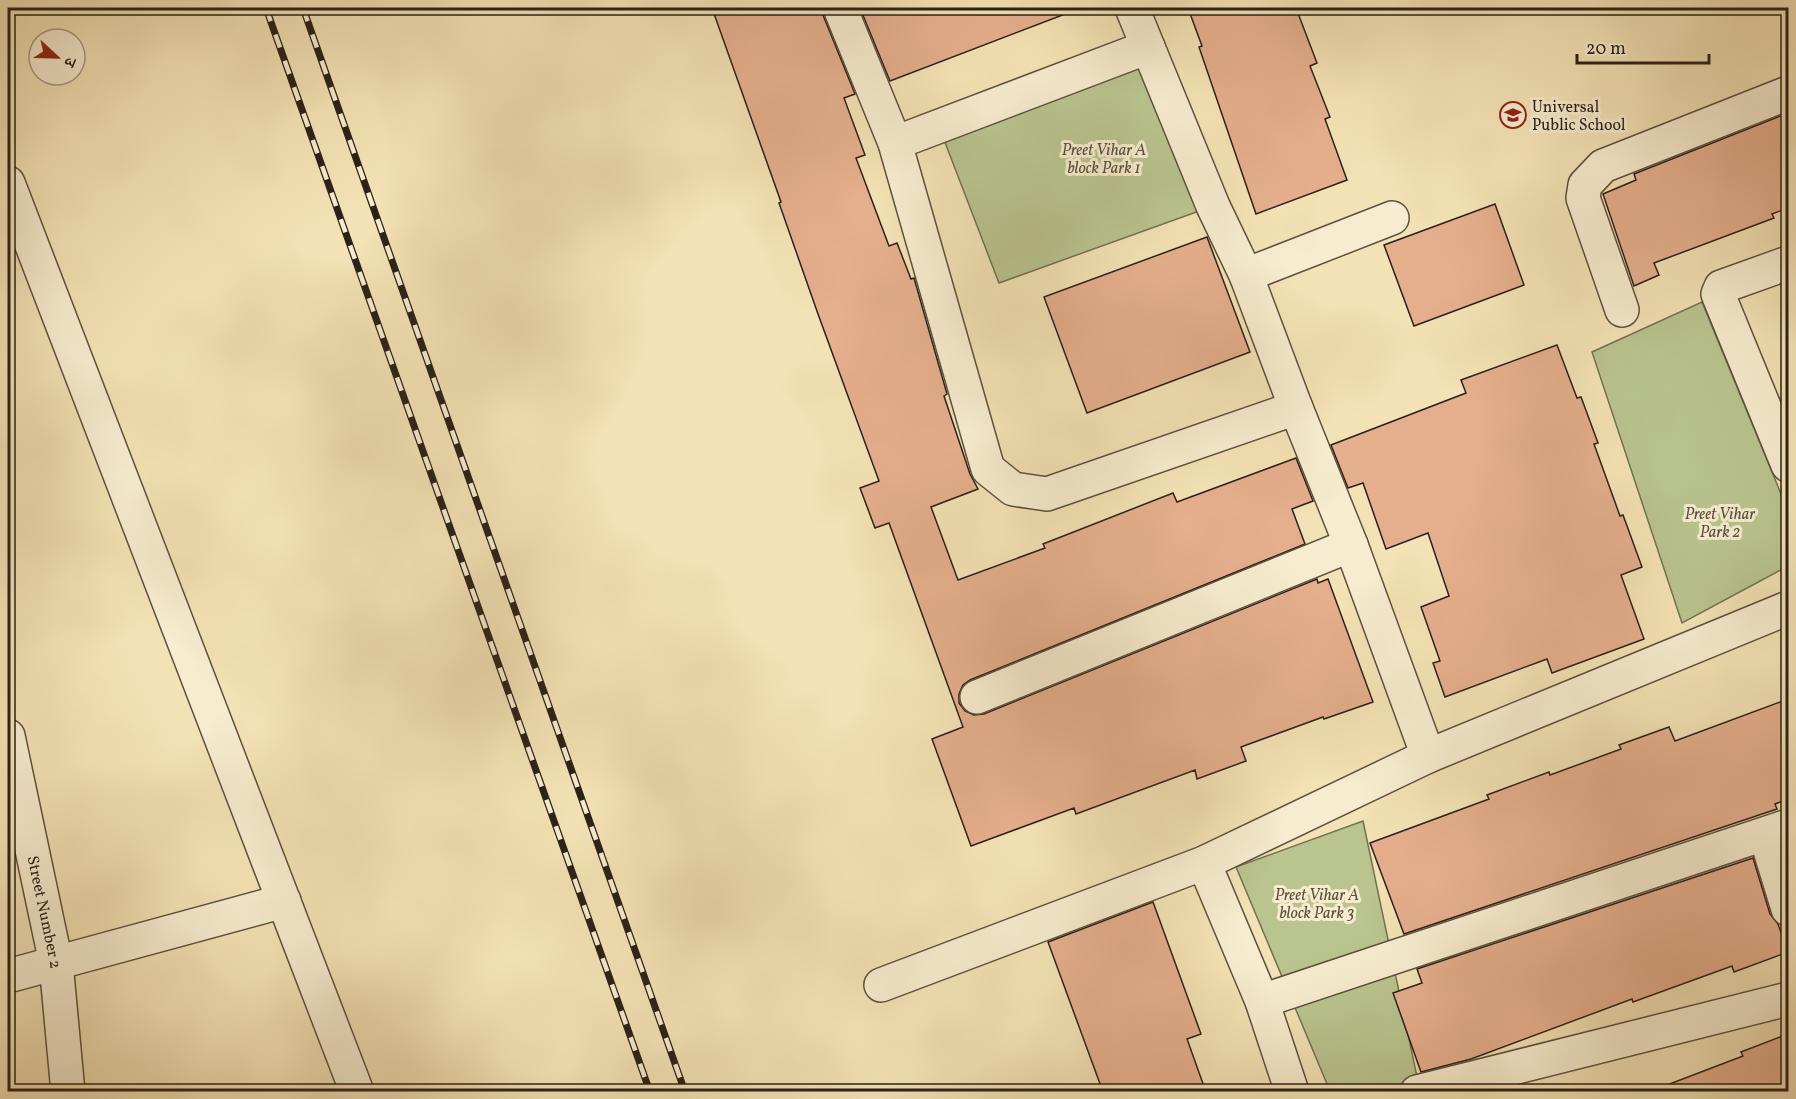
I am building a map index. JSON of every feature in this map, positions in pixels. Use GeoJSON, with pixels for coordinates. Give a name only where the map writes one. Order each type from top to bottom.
{"type":"FeatureCollection","features":[{"type":"Feature","properties":{"kind":"street"},"geometry":{"type":"LineString","coordinates":[[840,8],[895,143],[988,469],[1013,489],[1047,494],[1296,408]]}},
{"type":"Feature","properties":{"kind":"street"},"geometry":{"type":"LineString","coordinates":[[1132,8],[1213,206],[1246,275],[1351,545],[1428,756]]}},
{"type":"Feature","properties":{"kind":"street"},"geometry":{"type":"LineString","coordinates":[[895,143],[1148,47]]}},
{"type":"Feature","properties":{"kind":"street"},"geometry":{"type":"LineString","coordinates":[[1622,310],[1583,198],[1585,185],[1603,166],[1788,93]]}},
{"type":"Feature","properties":{"kind":"street"},"geometry":{"type":"LineString","coordinates":[[8,183],[357,1092]]}},
{"type":"Feature","properties":{"kind":"street"},"geometry":{"type":"LineString","coordinates":[[1246,275],[1392,218]]}},
{"type":"Feature","properties":{"kind":"street"},"geometry":{"type":"LineString","coordinates":[[1788,262],[1721,287],[1718,294],[1788,465]]}},
{"type":"Feature","properties":{"kind":"street"},"geometry":{"type":"LineString","coordinates":[[977,698],[1351,545]]}},
{"type":"Feature","properties":{"kind":"street"},"geometry":{"type":"LineString","coordinates":[[881,985],[1204,863],[1428,756],[1788,608]]}},
{"type":"Feature","properties":{"kind":"street","name":"Street Number 2"},"geometry":{"type":"LineString","coordinates":[[8,736],[56,963],[68,1092]]}},
{"type":"Feature","properties":{"kind":"street"},"geometry":{"type":"LineString","coordinates":[[1262,1001],[1777,830],[1788,909]]}},
{"type":"Feature","properties":{"kind":"street"},"geometry":{"type":"LineString","coordinates":[[1204,863],[1262,1001],[1293,1092]]}},
{"type":"Feature","properties":{"kind":"street"},"geometry":{"type":"LineString","coordinates":[[8,975],[284,901]]}},
{"type":"Feature","properties":{"kind":"street"},"geometry":{"type":"LineString","coordinates":[[1417,1092],[1788,999]]}},
{"type":"Feature","properties":{"kind":"green space","name":"Preet Vihar A block Park 1"},"geometry":{"type":"Polygon","coordinates":[[[1151,53],[1213,206],[999,283],[941,132],[1151,53]]]}},
{"type":"Feature","properties":{"kind":"green space","name":"Preet Vihar Park 2"},"geometry":{"type":"Polygon","coordinates":[[[1702,302],[1788,511],[1788,566],[1682,623],[1592,352],[1702,302]]]}},
{"type":"Feature","properties":{"kind":"green space","name":"Preet Vihar A block Park 3"},"geometry":{"type":"Polygon","coordinates":[[[1363,821],[1420,1091],[1330,1091],[1236,867],[1363,821]]]}},
{"type":"Feature","properties":{"kind":"building"},"geometry":{"type":"Polygon","coordinates":[[[712,8],[822,8],[855,94],[844,98],[865,155],[856,158],[889,246],[897,243],[911,279],[914,278],[947,394],[944,396],[970,474],[978,489],[931,507],[958,580],[1045,548],[1043,544],[1173,493],[1177,502],[1296,458],[1313,501],[1292,509],[1305,544],[970,680],[963,685],[959,694],[959,703],[965,711],[974,715],[984,714],[1317,579],[1318,583],[1328,579],[1373,702],[1324,719],[1323,717],[1241,747],[1246,761],[1197,779],[1195,770],[1076,814],[1074,808],[971,846],[932,739],[963,727],[889,523],[875,528],[860,488],[879,481],[818,314],[712,8]]]}},
{"type":"Feature","properties":{"kind":"building"},"geometry":{"type":"Polygon","coordinates":[[[860,8],[1072,8],[1073,11],[890,81],[860,8]]]}},
{"type":"Feature","properties":{"kind":"building"},"geometry":{"type":"Polygon","coordinates":[[[1188,8],[1296,8],[1317,63],[1310,66],[1330,117],[1325,119],[1347,180],[1256,214],[1188,8]]]}},
{"type":"Feature","properties":{"kind":"building"},"geometry":{"type":"Polygon","coordinates":[[[1788,113],[1788,208],[1772,214],[1774,218],[1654,263],[1659,275],[1634,286],[1603,194],[1636,180],[1634,174],[1788,113]]]}},
{"type":"Feature","properties":{"kind":"building"},"geometry":{"type":"Polygon","coordinates":[[[1495,204],[1524,285],[1414,326],[1384,245],[1495,204]]]}},
{"type":"Feature","properties":{"kind":"building"},"geometry":{"type":"Polygon","coordinates":[[[1207,237],[1250,352],[1087,413],[1044,297],[1207,237]]]}},
{"type":"Feature","properties":{"kind":"building"},"geometry":{"type":"Polygon","coordinates":[[[1557,345],[1577,398],[1581,397],[1598,443],[1594,444],[1620,516],[1623,515],[1642,567],[1621,575],[1644,639],[1552,673],[1547,659],[1445,697],[1433,663],[1440,661],[1421,607],[1449,596],[1428,533],[1386,549],[1363,483],[1348,488],[1331,445],[1466,393],[1461,380],[1557,345]]]}},
{"type":"Feature","properties":{"kind":"building"},"geometry":{"type":"Polygon","coordinates":[[[1788,699],[1788,799],[1775,804],[1777,809],[1404,934],[1370,843],[1489,799],[1487,795],[1621,749],[1619,745],[1669,727],[1675,741],[1788,699]]]}},
{"type":"Feature","properties":{"kind":"building"},"geometry":{"type":"Polygon","coordinates":[[[1753,858],[1770,914],[1778,924],[1788,952],[1734,972],[1732,966],[1633,1002],[1632,999],[1471,1059],[1421,1072],[1393,993],[1422,983],[1417,969],[1753,858]]]}},
{"type":"Feature","properties":{"kind":"building"},"geometry":{"type":"Polygon","coordinates":[[[1153,902],[1201,1034],[1187,1039],[1206,1092],[1103,1092],[1048,942],[1153,902]]]}},
{"type":"Feature","properties":{"kind":"building"},"geometry":{"type":"Polygon","coordinates":[[[1788,1034],[1788,1092],[1659,1092],[1659,1088],[1743,1056],[1741,1052],[1788,1034]]]}},
{"type":"Feature","properties":{"kind":"railway"},"geometry":{"type":"LineString","coordinates":[[266,8],[650,1092]]}},
{"type":"Feature","properties":{"kind":"railway"},"geometry":{"type":"LineString","coordinates":[[303,8],[685,1092]]}},
{"type":"Feature","properties":{"kind":"place","name":"Universal Public School"},"geometry":{"type":"Point","coordinates":[1513,115]}}]}
